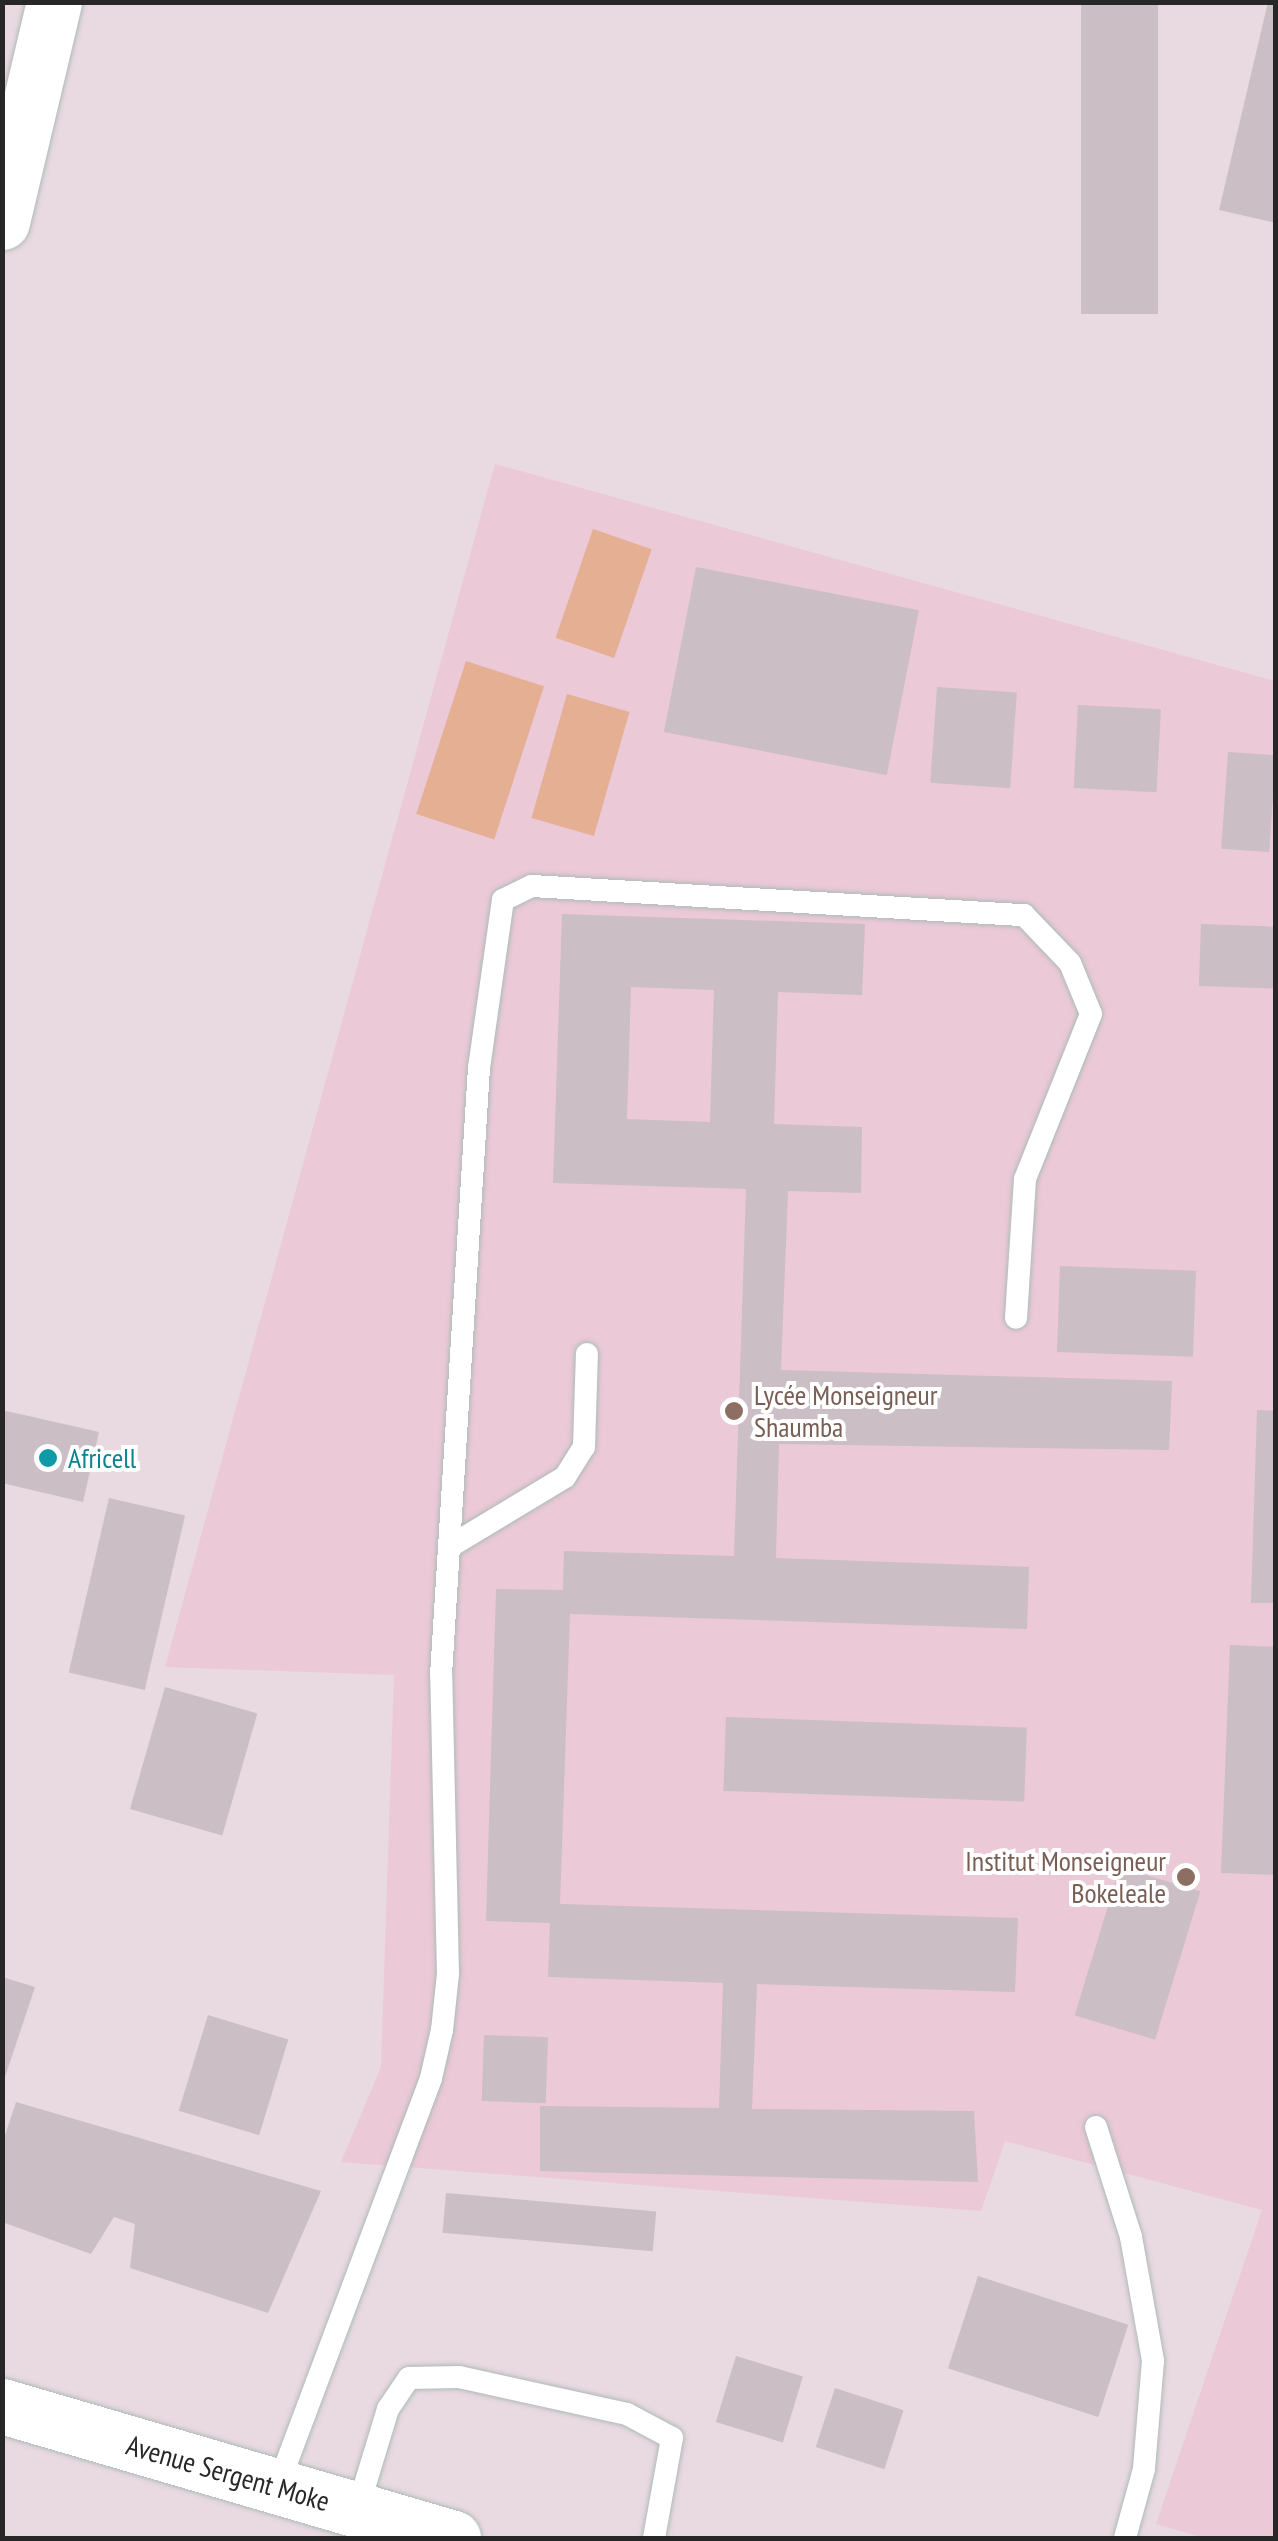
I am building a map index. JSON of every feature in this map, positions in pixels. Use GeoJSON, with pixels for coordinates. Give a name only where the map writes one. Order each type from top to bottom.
{"type":"FeatureCollection","features":[{"type":"Feature","properties":{"kind":"main road"},"geometry":{"type":"LineString","coordinates":[[2,222],[54,2]]}},
{"type":"Feature","properties":{"kind":"main road","name":"Avenue Sergent Moke"},"geometry":{"type":"LineString","coordinates":[[2,2406],[453,2538]]}},
{"type":"Feature","properties":{"kind":"lane"},"geometry":{"type":"LineString","coordinates":[[278,2488],[418,2115],[442,2030],[448,1974],[441,1675],[479,1068],[495,926],[503,900],[532,886],[1024,914],[1070,963],[1090,1014],[1025,1179],[1016,1318]]}},
{"type":"Feature","properties":{"kind":"lane"},"geometry":{"type":"LineString","coordinates":[[449,1548],[565,1478],[584,1447],[587,1354]]}},
{"type":"Feature","properties":{"kind":"lane"},"geometry":{"type":"LineString","coordinates":[[1096,2127],[1131,2237],[1153,2361],[1144,2469],[1124,2538]]}},
{"type":"Feature","properties":{"kind":"lane"},"geometry":{"type":"LineString","coordinates":[[357,2511],[388,2409],[409,2378],[459,2377],[627,2414],[672,2438],[654,2538]]}},
{"type":"Feature","properties":{"kind":"shaded area","name":"Lycée Monseigneur Shaumba"},"geometry":{"type":"Polygon","coordinates":[[[495,464],[1275,681],[1275,2538],[1204,2538],[1156,2524],[1262,2210],[1005,2141],[981,2211],[341,2162],[381,2067],[394,1675],[165,1667],[495,464]]]}},
{"type":"Feature","properties":{"kind":"shaded area"},"geometry":{"type":"Polygon","coordinates":[[[593,529],[652,549],[614,658],[556,638],[593,529]]]}},
{"type":"Feature","properties":{"kind":"shaded area"},"geometry":{"type":"Polygon","coordinates":[[[466,661],[544,686],[494,839],[416,814],[466,661]]]}},
{"type":"Feature","properties":{"kind":"shaded area"},"geometry":{"type":"Polygon","coordinates":[[[567,694],[629,712],[594,836],[531,818],[567,694]]]}},
{"type":"Feature","properties":{"kind":"building"},"geometry":{"type":"Polygon","coordinates":[[[1081,2],[1158,2],[1158,314],[1081,314],[1081,2]]]}},
{"type":"Feature","properties":{"kind":"building"},"geometry":{"type":"Polygon","coordinates":[[[1268,2],[1276,2],[1276,223],[1219,210],[1268,2]]]}},
{"type":"Feature","properties":{"kind":"building"},"geometry":{"type":"Polygon","coordinates":[[[696,567],[919,610],[887,775],[664,732],[696,567]]]}},
{"type":"Feature","properties":{"kind":"building"},"geometry":{"type":"Polygon","coordinates":[[[937,687],[1017,693],[1010,788],[930,783],[937,687]]]}},
{"type":"Feature","properties":{"kind":"building"},"geometry":{"type":"Polygon","coordinates":[[[1078,705],[1161,709],[1157,792],[1074,788],[1078,705]]]}},
{"type":"Feature","properties":{"kind":"building"},"geometry":{"type":"Polygon","coordinates":[[[1228,752],[1276,755],[1269,852],[1221,849],[1228,752]]]}},
{"type":"Feature","properties":{"kind":"building"},"geometry":{"type":"Polygon","coordinates":[[[562,914],[865,924],[862,995],[778,992],[774,1124],[862,1127],[861,1193],[788,1191],[781,1370],[1172,1381],[1169,1450],[779,1444],[776,1558],[1029,1567],[1027,1629],[570,1614],[560,1904],[1018,1918],[1015,1992],[757,1984],[752,2109],[974,2111],[978,2182],[540,2171],[540,2106],[719,2108],[723,1983],[548,1977],[550,1923],[486,1921],[496,1589],[563,1590],[564,1551],[734,1556],[746,1189],[553,1183],[562,914]],[[631,987],[627,1119],[710,1122],[714,990],[631,987]]]}},
{"type":"Feature","properties":{"kind":"building"},"geometry":{"type":"Polygon","coordinates":[[[1201,924],[1276,927],[1274,989],[1199,986],[1201,924]]]}},
{"type":"Feature","properties":{"kind":"building"},"geometry":{"type":"Polygon","coordinates":[[[1060,1266],[1196,1271],[1193,1357],[1057,1352],[1060,1266]]]}},
{"type":"Feature","properties":{"kind":"building","name":"Africell"},"geometry":{"type":"Polygon","coordinates":[[[2,1410],[99,1432],[83,1502],[2,1483],[2,1410]]]}},
{"type":"Feature","properties":{"kind":"building"},"geometry":{"type":"Polygon","coordinates":[[[1257,1410],[1276,1411],[1276,1603],[1251,1603],[1257,1410]]]}},
{"type":"Feature","properties":{"kind":"building"},"geometry":{"type":"Polygon","coordinates":[[[109,1498],[185,1516],[145,1690],[69,1672],[109,1498]]]}},
{"type":"Feature","properties":{"kind":"building"},"geometry":{"type":"Polygon","coordinates":[[[1230,1645],[1276,1647],[1276,1875],[1221,1873],[1230,1645]]]}},
{"type":"Feature","properties":{"kind":"building"},"geometry":{"type":"Polygon","coordinates":[[[165,1687],[257,1713],[222,1836],[130,1809],[165,1687]]]}},
{"type":"Feature","properties":{"kind":"building"},"geometry":{"type":"Polygon","coordinates":[[[726,1717],[1027,1728],[1024,1801],[723,1791],[726,1717]]]}},
{"type":"Feature","properties":{"kind":"building"},"geometry":{"type":"Polygon","coordinates":[[[1120,1867],[1200,1892],[1155,2040],[1075,2015],[1120,1867]]]}},
{"type":"Feature","properties":{"kind":"building"},"geometry":{"type":"Polygon","coordinates":[[[2,1977],[35,1987],[3,2083],[2,2083],[2,1977]]]}},
{"type":"Feature","properties":{"kind":"building"},"geometry":{"type":"Polygon","coordinates":[[[208,2015],[288,2040],[259,2135],[179,2111],[208,2015]]]}},
{"type":"Feature","properties":{"kind":"building"},"geometry":{"type":"Polygon","coordinates":[[[484,2035],[548,2037],[546,2103],[482,2101],[484,2035]]]}},
{"type":"Feature","properties":{"kind":"building"},"geometry":{"type":"Polygon","coordinates":[[[16,2102],[321,2191],[268,2313],[130,2268],[135,2224],[114,2217],[91,2254],[2,2222],[2,2144],[16,2102]]]}},
{"type":"Feature","properties":{"kind":"building"},"geometry":{"type":"Polygon","coordinates":[[[446,2193],[656,2211],[653,2251],[443,2233],[446,2193]]]}},
{"type":"Feature","properties":{"kind":"building"},"geometry":{"type":"Polygon","coordinates":[[[978,2276],[1128,2325],[1098,2417],[948,2368],[978,2276]]]}},
{"type":"Feature","properties":{"kind":"building"},"geometry":{"type":"Polygon","coordinates":[[[736,2356],[803,2376],[783,2442],[716,2422],[736,2356]]]}},
{"type":"Feature","properties":{"kind":"building"},"geometry":{"type":"Polygon","coordinates":[[[835,2388],[903,2410],[884,2469],[816,2447],[835,2388]]]}},
{"type":"Feature","properties":{"kind":"place","name":"Lycée Monseigneur Shaumba"},"geometry":{"type":"Point","coordinates":[734,1411]}},
{"type":"Feature","properties":{"kind":"place","name":"Africell"},"geometry":{"type":"Point","coordinates":[48,1458]}},
{"type":"Feature","properties":{"kind":"place","name":"Institut Monseigneur Bokeleale"},"geometry":{"type":"Point","coordinates":[1186,1877]}}]}
